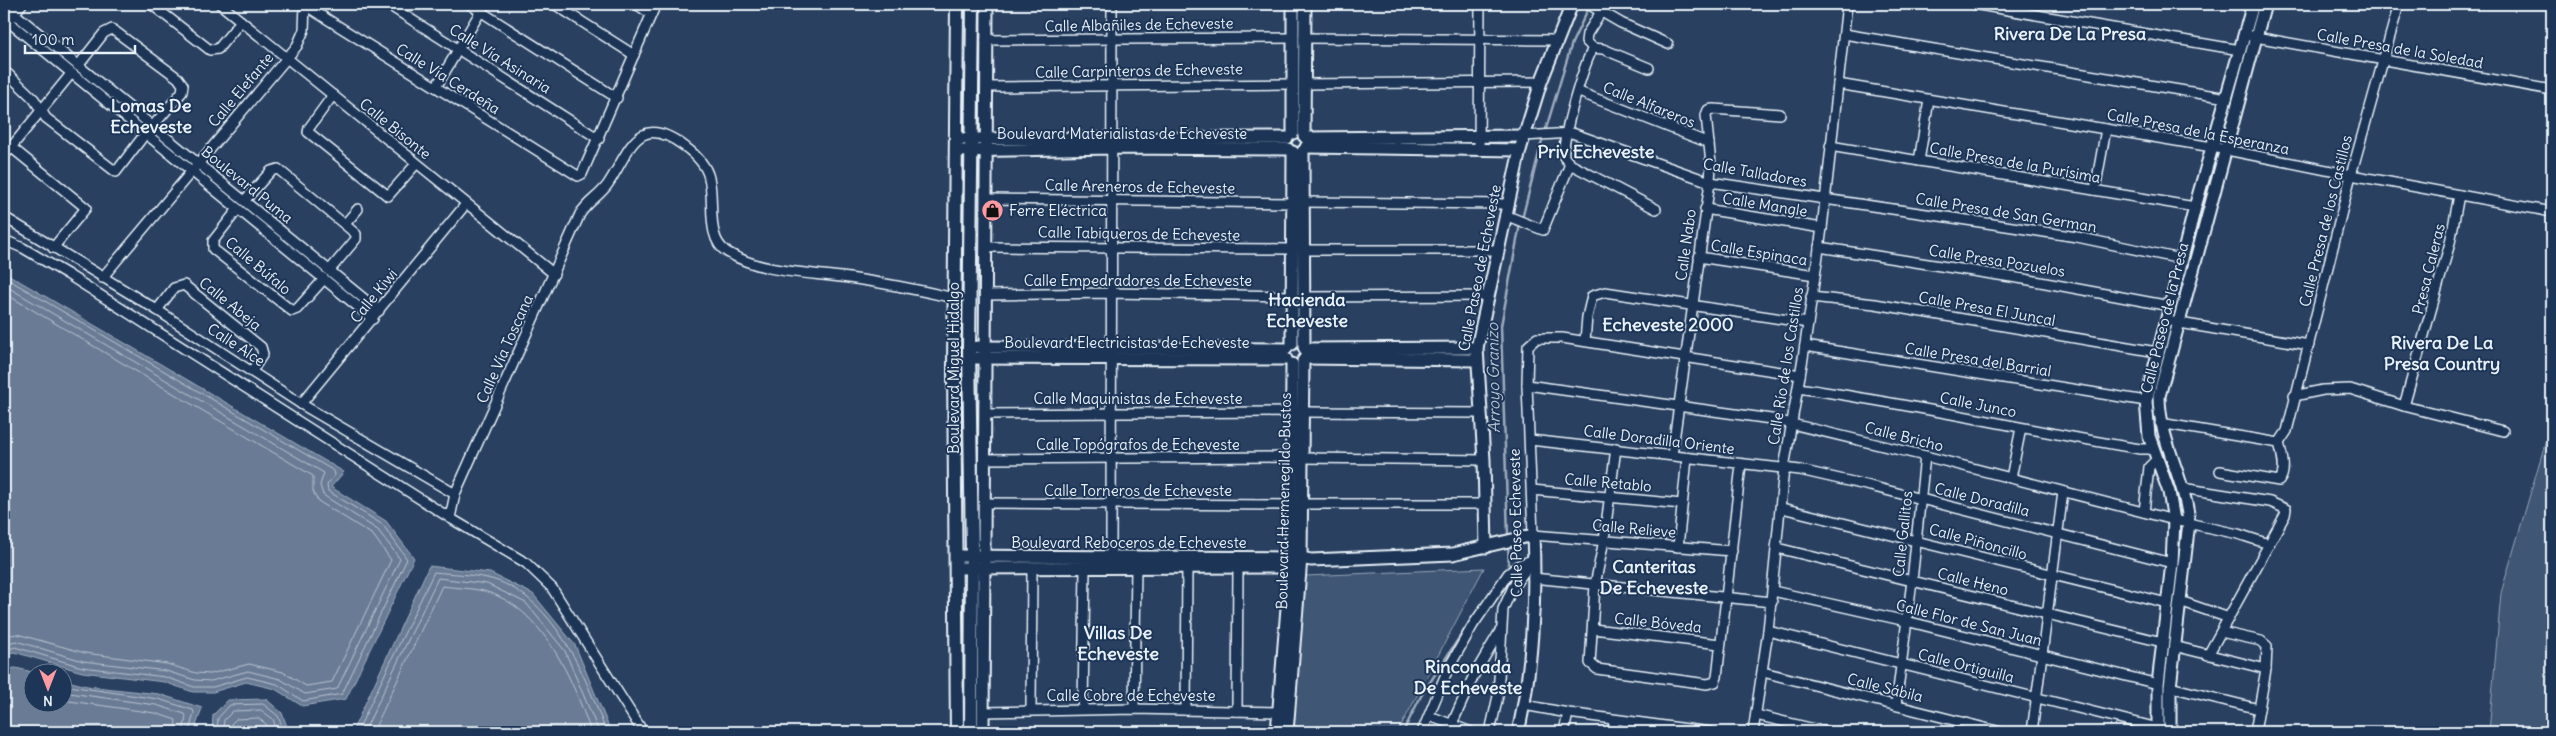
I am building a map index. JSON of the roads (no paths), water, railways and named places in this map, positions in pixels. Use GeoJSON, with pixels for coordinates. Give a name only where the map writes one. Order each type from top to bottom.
{"type":"FeatureCollection","features":[{"type":"Feature","properties":{"kind":"main road","name":"Boulevard Miguel Hidalgo"},"geometry":{"type":"LineString","coordinates":[[957,4],[954,298],[958,732]]}},
{"type":"Feature","properties":{"kind":"main road","name":"Boulevard Miguel Hidalgo"},"geometry":{"type":"LineString","coordinates":[[971,732],[979,562],[968,352],[973,4]]}},
{"type":"Feature","properties":{"kind":"street"},"geometry":{"type":"LineString","coordinates":[[5,22],[22,4]]}},
{"type":"Feature","properties":{"kind":"street"},"geometry":{"type":"LineString","coordinates":[[151,4],[210,50],[218,49],[242,21]]}},
{"type":"Feature","properties":{"kind":"street","name":"Calle Bisonte"},"geometry":{"type":"LineString","coordinates":[[220,4],[554,274]]}},
{"type":"Feature","properties":{"kind":"street","name":"Calle Elefante"},"geometry":{"type":"LineString","coordinates":[[102,278],[301,38],[306,22],[305,4]]}},
{"type":"Feature","properties":{"kind":"street","name":"Calle Vía Cerdeña"},"geometry":{"type":"LineString","coordinates":[[305,4],[579,176],[599,139]]}},
{"type":"Feature","properties":{"kind":"street","name":"Calle Vía Asinaria"},"geometry":{"type":"LineString","coordinates":[[387,4],[599,139]]}},
{"type":"Feature","properties":{"kind":"street"},"geometry":{"type":"LineString","coordinates":[[469,4],[483,7],[617,98]]}},
{"type":"Feature","properties":{"kind":"street"},"geometry":{"type":"LineString","coordinates":[[554,4],[634,55]]}},
{"type":"Feature","properties":{"kind":"street"},"geometry":{"type":"LineString","coordinates":[[636,4],[651,14]]}},
{"type":"Feature","properties":{"kind":"street"},"geometry":{"type":"LineString","coordinates":[[599,139],[656,4]]}},
{"type":"Feature","properties":{"kind":"street","name":"Boulevard Miguel Hidalgo"},"geometry":{"type":"LineString","coordinates":[[984,732],[979,562],[985,504],[984,295],[988,199],[986,144],[987,4]]}},
{"type":"Feature","properties":{"kind":"street"},"geometry":{"type":"LineString","coordinates":[[1111,563],[1113,413],[1111,292],[1112,4]]}},
{"type":"Feature","properties":{"kind":"street","name":"Boulevard Hermenegildo Bustos"},"geometry":{"type":"LineString","coordinates":[[1293,4],[1292,38],[1298,84]]}},
{"type":"Feature","properties":{"kind":"street","name":"Boulevard Hermenegildo Bustos"},"geometry":{"type":"LineString","coordinates":[[1297,354],[1290,296],[1297,249],[1298,84],[1304,38],[1304,4]]}},
{"type":"Feature","properties":{"kind":"street"},"geometry":{"type":"LineString","coordinates":[[1479,150],[1481,83],[1480,4]]}},
{"type":"Feature","properties":{"kind":"street","name":"Calle Paseo de Echeveste"},"geometry":{"type":"LineString","coordinates":[[1486,547],[1484,460],[1477,348],[1520,150],[1541,82],[1572,4]]}},
{"type":"Feature","properties":{"kind":"street"},"geometry":{"type":"LineString","coordinates":[[1606,4],[1595,9],[1586,41],[1594,48],[1603,49],[1649,68]]}},
{"type":"Feature","properties":{"kind":"street","name":"Calle Río de los Castillos"},"geometry":{"type":"LineString","coordinates":[[1753,732],[1772,602],[1782,508],[1784,468],[1805,346],[1822,228],[1847,4]]}},
{"type":"Feature","properties":{"kind":"street"},"geometry":{"type":"LineString","coordinates":[[1973,4],[2240,50]]}},
{"type":"Feature","properties":{"kind":"street","name":"Calle Paseo de la Presa"},"geometry":{"type":"LineString","coordinates":[[2166,731],[2189,522],[2182,488],[2160,423],[2160,389],[2226,151],[2250,36],[2253,4]]}},
{"type":"Feature","properties":{"kind":"street","name":"Calle Paseo de la Presa"},"geometry":{"type":"LineString","coordinates":[[2166,731],[2158,684],[2172,563],[2174,520],[2169,492],[2154,454],[2147,418],[2146,401],[2181,259],[2240,50],[2250,36],[2264,4]]}},
{"type":"Feature","properties":{"kind":"street","name":"Calle Presa de los Castillos"},"geometry":{"type":"LineString","coordinates":[[2279,443],[2287,431],[2294,396],[2309,345],[2351,175],[2398,4]]}},
{"type":"Feature","properties":{"kind":"street","name":"Boulevard Puma"},"geometry":{"type":"LineString","coordinates":[[4,5],[244,200],[373,319]]}},
{"type":"Feature","properties":{"kind":"street"},"geometry":{"type":"LineString","coordinates":[[436,87],[483,7]]}},
{"type":"Feature","properties":{"kind":"street"},"geometry":{"type":"LineString","coordinates":[[1595,9],[1668,44]]}},
{"type":"Feature","properties":{"kind":"street","name":"Boulevard Puma"},"geometry":{"type":"LineString","coordinates":[[5,22],[238,208],[326,275],[380,311]]}},
{"type":"Feature","properties":{"kind":"street"},"geometry":{"type":"LineString","coordinates":[[78,66],[109,29],[123,36],[178,78],[183,85],[182,92],[153,126]]}},
{"type":"Feature","properties":{"kind":"street"},"geometry":{"type":"LineString","coordinates":[[1844,34],[2227,98]]}},
{"type":"Feature","properties":{"kind":"street","name":"Calle Presa de la Soledad"},"geometry":{"type":"LineString","coordinates":[[2250,36],[2552,90]]}},
{"type":"Feature","properties":{"kind":"street","name":"Calle Albañiles de Echeveste"},"geometry":{"type":"LineString","coordinates":[[986,40],[1292,38]]}},
{"type":"Feature","properties":{"kind":"street"},"geometry":{"type":"LineString","coordinates":[[1304,38],[1557,40]]}},
{"type":"Feature","properties":{"kind":"street"},"geometry":{"type":"LineString","coordinates":[[1505,215],[1533,227],[1544,229],[1567,160],[1565,133],[1587,61],[1594,48]]}},
{"type":"Feature","properties":{"kind":"street"},"geometry":{"type":"LineString","coordinates":[[8,74],[34,99],[46,118],[116,172],[145,134]]}},
{"type":"Feature","properties":{"kind":"street"},"geometry":{"type":"LineString","coordinates":[[4,156],[70,74]]}},
{"type":"Feature","properties":{"kind":"street","name":"Calle Carpinteros de Echeveste"},"geometry":{"type":"LineString","coordinates":[[986,87],[1112,84],[1541,82]]}},
{"type":"Feature","properties":{"kind":"street","name":"Calle Presa de la Esperanza"},"geometry":{"type":"LineString","coordinates":[[1838,84],[2212,147],[2552,212]]}},
{"type":"Feature","properties":{"kind":"street","name":"Calle Alfareros"},"geometry":{"type":"LineString","coordinates":[[1579,92],[1709,143]]}},
{"type":"Feature","properties":{"kind":"street"},"geometry":{"type":"LineString","coordinates":[[333,96],[308,132],[386,195],[391,194],[416,164]]}},
{"type":"Feature","properties":{"kind":"street"},"geometry":{"type":"LineString","coordinates":[[1919,160],[1929,100]]}},
{"type":"Feature","properties":{"kind":"street","name":"Calle Nabo"},"geometry":{"type":"LineString","coordinates":[[1672,455],[1677,406],[1712,164],[1706,116],[1708,110],[1780,114]]}},
{"type":"Feature","properties":{"kind":"street"},"geometry":{"type":"LineString","coordinates":[[2095,190],[2106,129]]}},
{"type":"Feature","properties":{"kind":"street","name":"Calle Vía Toscana"},"geometry":{"type":"LineString","coordinates":[[450,518],[455,494],[580,214],[589,200],[608,184],[634,141],[646,133],[659,132],[673,138],[690,150],[706,169],[712,195],[716,240],[728,253],[764,266],[876,282],[954,298]]}},
{"type":"Feature","properties":{"kind":"street","name":"Boulevard Materialistas de Echeveste"},"geometry":{"type":"LineString","coordinates":[[956,145],[1297,143],[1565,133]]}},
{"type":"Feature","properties":{"kind":"street","name":"Calle Talladores"},"geometry":{"type":"LineString","coordinates":[[1565,133],[1585,136],[1710,182],[1825,199]]}},
{"type":"Feature","properties":{"kind":"street","name":"Boulevard Materialistas de Echeveste"},"geometry":{"type":"LineString","coordinates":[[1297,143],[1520,150]]}},
{"type":"Feature","properties":{"kind":"street","name":"Calle Presa de la Purísima"},"geometry":{"type":"LineString","coordinates":[[1830,146],[2195,207]]}},
{"type":"Feature","properties":{"kind":"street"},"geometry":{"type":"LineString","coordinates":[[11,147],[86,208],[52,248]]}},
{"type":"Feature","properties":{"kind":"street"},"geometry":{"type":"LineString","coordinates":[[1567,160],[1656,209]]}},
{"type":"Feature","properties":{"kind":"street"},"geometry":{"type":"LineString","coordinates":[[244,200],[273,169],[280,170],[354,232],[357,236],[356,240],[326,275]]}},
{"type":"Feature","properties":{"kind":"street","name":"Presa Caleras"},"geometry":{"type":"LineString","coordinates":[[2404,406],[2440,281],[2459,195]]}},
{"type":"Feature","properties":{"kind":"street","name":"Calle Areneros de Echeveste"},"geometry":{"type":"LineString","coordinates":[[988,199],[1508,204]]}},
{"type":"Feature","properties":{"kind":"street","name":"Calle Presa de San German"},"geometry":{"type":"LineString","coordinates":[[1825,199],[2077,238],[2181,259]]}},
{"type":"Feature","properties":{"kind":"street","name":"Calle Kiwi"},"geometry":{"type":"LineString","coordinates":[[301,404],[380,311],[466,204]]}},
{"type":"Feature","properties":{"kind":"street","name":"Calle Búfalo"},"geometry":{"type":"LineString","coordinates":[[238,208],[213,241],[213,249],[289,310],[297,310],[326,275]]}},
{"type":"Feature","properties":{"kind":"street"},"geometry":{"type":"LineString","coordinates":[[345,224],[358,208]]}},
{"type":"Feature","properties":{"kind":"street","name":"Calle Mangle"},"geometry":{"type":"LineString","coordinates":[[1705,210],[1822,228]]}},
{"type":"Feature","properties":{"kind":"street","name":"Calle Alce"},"geometry":{"type":"LineString","coordinates":[[4,217],[52,248],[157,310],[301,404],[455,494]]}},
{"type":"Feature","properties":{"kind":"street"},"geometry":{"type":"LineString","coordinates":[[4,240],[23,248],[67,274],[450,518],[526,563],[552,588],[643,732]]}},
{"type":"Feature","properties":{"kind":"street","name":"Calle Tabiqueros de Echeveste"},"geometry":{"type":"LineString","coordinates":[[987,246],[1111,246],[1214,250],[1498,250]]}},
{"type":"Feature","properties":{"kind":"street","name":"Calle Presa Pozuelos"},"geometry":{"type":"LineString","coordinates":[[1819,247],[2024,278],[2170,306]]}},
{"type":"Feature","properties":{"kind":"street","name":"Boulevard Hermenegildo Bustos"},"geometry":{"type":"LineString","coordinates":[[1288,732],[1299,562],[1296,412],[1297,354],[1303,297],[1297,249]]}},
{"type":"Feature","properties":{"kind":"street","name":"Calle Espinaca"},"geometry":{"type":"LineString","coordinates":[[1699,257],[1815,276]]}},
{"type":"Feature","properties":{"kind":"street","name":"Calle Abeja"},"geometry":{"type":"LineString","coordinates":[[157,310],[174,288],[184,285],[261,347],[263,354],[252,372]]}},
{"type":"Feature","properties":{"kind":"street","name":"Calle Empedradores de Echeveste"},"geometry":{"type":"LineString","coordinates":[[984,295],[1111,292],[1290,296]]}},
{"type":"Feature","properties":{"kind":"street"},"geometry":{"type":"LineString","coordinates":[[1800,375],[1585,342],[1589,304],[1592,296],[1597,293],[1616,293],[1808,323]]}},
{"type":"Feature","properties":{"kind":"street"},"geometry":{"type":"LineString","coordinates":[[1303,297],[1488,296]]}},
{"type":"Feature","properties":{"kind":"street","name":"Calle Presa El Juncal"},"geometry":{"type":"LineString","coordinates":[[1811,297],[1875,304],[2157,352]]}},
{"type":"Feature","properties":{"kind":"street"},"geometry":{"type":"LineString","coordinates":[[2166,320],[2309,345]]}},
{"type":"Feature","properties":{"kind":"street","name":"Calle Paseo Echeveste"},"geometry":{"type":"LineString","coordinates":[[1518,732],[1524,705],[1533,578],[1533,559],[1528,536],[1532,490],[1526,356],[1531,341],[1546,337],[1585,342]]}},
{"type":"Feature","properties":{"kind":"street","name":"Calle Presa del Barrial"},"geometry":{"type":"LineString","coordinates":[[1805,346],[2146,401]]}},
{"type":"Feature","properties":{"kind":"street","name":"Boulevard Electricistas de Echeveste"},"geometry":{"type":"LineString","coordinates":[[968,352],[1297,354],[1477,348]]}},
{"type":"Feature","properties":{"kind":"street","name":"Boulevard Electricistas de Echeveste"},"geometry":{"type":"LineString","coordinates":[[1297,354],[1477,360]]}},
{"type":"Feature","properties":{"kind":"street","name":"Calle Bricho"},"geometry":{"type":"LineString","coordinates":[[1527,385],[1771,419],[1925,456],[2174,520],[2189,522],[2269,544]]}},
{"type":"Feature","properties":{"kind":"street","name":"Calle Junco"},"geometry":{"type":"LineString","coordinates":[[1798,388],[1875,399],[2133,448],[2154,454]]}},
{"type":"Feature","properties":{"kind":"street"},"geometry":{"type":"LineString","coordinates":[[2294,396],[2344,388],[2404,406],[2503,431]]}},
{"type":"Feature","properties":{"kind":"street","name":"Calle Maquinistas de Echeveste"},"geometry":{"type":"LineString","coordinates":[[984,414],[1481,413]]}},
{"type":"Feature","properties":{"kind":"street"},"geometry":{"type":"LineString","coordinates":[[2160,423],[2279,443],[2283,461],[2282,477],[2279,481],[2220,471]]}},
{"type":"Feature","properties":{"kind":"street"},"geometry":{"type":"LineString","coordinates":[[2011,478],[2021,428]]}},
{"type":"Feature","properties":{"kind":"street","name":"Calle Doradilla Oriente"},"geometry":{"type":"LineString","coordinates":[[1530,440],[1784,468]]}},
{"type":"Feature","properties":{"kind":"street"},"geometry":{"type":"LineString","coordinates":[[1616,448],[1604,540],[1595,585],[1590,659],[1592,667],[1707,684],[1715,682],[1717,677],[1741,464]]}},
{"type":"Feature","properties":{"kind":"street"},"geometry":{"type":"LineString","coordinates":[[2144,512],[2149,467],[2154,454]]}},
{"type":"Feature","properties":{"kind":"street","name":"Calle Gallitos"},"geometry":{"type":"LineString","coordinates":[[1896,705],[1912,581],[1925,456]]}},
{"type":"Feature","properties":{"kind":"street","name":"Calle Topógrafos de Echeveste"},"geometry":{"type":"LineString","coordinates":[[985,459],[1297,458],[1484,460]]}},
{"type":"Feature","properties":{"kind":"street"},"geometry":{"type":"LineString","coordinates":[[1678,547],[1687,458]]}},
{"type":"Feature","properties":{"kind":"street","name":"Calle Doradilla"},"geometry":{"type":"LineString","coordinates":[[1784,468],[1818,474],[1921,499],[2172,563]]}},
{"type":"Feature","properties":{"kind":"street"},"geometry":{"type":"LineString","coordinates":[[2182,488],[2270,502],[2283,506],[2286,509],[2285,515],[2208,655]]}},
{"type":"Feature","properties":{"kind":"street","name":"Calle Retablo"},"geometry":{"type":"LineString","coordinates":[[1532,490],[1682,504]]}},
{"type":"Feature","properties":{"kind":"street"},"geometry":{"type":"LineString","coordinates":[[2032,732],[2038,698],[2063,492]]}},
{"type":"Feature","properties":{"kind":"street","name":"Calle Torneros de Echeveste"},"geometry":{"type":"LineString","coordinates":[[985,504],[1484,504]]}},
{"type":"Feature","properties":{"kind":"street","name":"Calle Piñoncillo"},"geometry":{"type":"LineString","coordinates":[[1782,508],[2167,603]]}},
{"type":"Feature","properties":{"kind":"street"},"geometry":{"type":"LineString","coordinates":[[1299,562],[1433,556],[1486,547],[1528,536]]}},
{"type":"Feature","properties":{"kind":"street","name":"Calle Relieve"},"geometry":{"type":"LineString","coordinates":[[1528,536],[1604,540],[1732,552]]}},
{"type":"Feature","properties":{"kind":"street","name":"Calle Heno"},"geometry":{"type":"LineString","coordinates":[[1777,548],[2162,642]]}},
{"type":"Feature","properties":{"kind":"street"},"geometry":{"type":"LineString","coordinates":[[1490,732],[1498,696],[1501,630],[1505,602],[1533,559]]}},
{"type":"Feature","properties":{"kind":"street"},"geometry":{"type":"LineString","coordinates":[[1422,732],[1448,669],[1473,624],[1508,574],[1518,565],[1533,559]]}},
{"type":"Feature","properties":{"kind":"street","name":"Boulevard Reboceros de Echeveste"},"geometry":{"type":"LineString","coordinates":[[957,562],[1299,562]]}},
{"type":"Feature","properties":{"kind":"street","name":"Boulevard Reboceros de Echeveste"},"geometry":{"type":"LineString","coordinates":[[979,562],[1032,567],[1085,567],[1111,563],[1136,567],[1187,568],[1238,568],[1299,562]]}},
{"type":"Feature","properties":{"kind":"street","name":"Boulevard Hermenegildo Bustos"},"geometry":{"type":"LineString","coordinates":[[1277,732],[1299,562]]}},
{"type":"Feature","properties":{"kind":"street"},"geometry":{"type":"LineString","coordinates":[[1031,710],[1032,567]]}},
{"type":"Feature","properties":{"kind":"street"},"geometry":{"type":"LineString","coordinates":[[1083,709],[1085,567]]}},
{"type":"Feature","properties":{"kind":"street"},"geometry":{"type":"LineString","coordinates":[[1134,709],[1136,567]]}},
{"type":"Feature","properties":{"kind":"street"},"geometry":{"type":"LineString","coordinates":[[1186,710],[1187,568]]}},
{"type":"Feature","properties":{"kind":"street"},"geometry":{"type":"LineString","coordinates":[[1237,711],[1238,568]]}},
{"type":"Feature","properties":{"kind":"street"},"geometry":{"type":"LineString","coordinates":[[1533,578],[1772,602]]}},
{"type":"Feature","properties":{"kind":"street","name":"Calle Flor de San Juan"},"geometry":{"type":"LineString","coordinates":[[1773,591],[1906,621],[2158,684]]}},
{"type":"Feature","properties":{"kind":"street"},"geometry":{"type":"LineString","coordinates":[[2180,601],[2229,618]]}},
{"type":"Feature","properties":{"kind":"street","name":"Calle Bóveda"},"geometry":{"type":"LineString","coordinates":[[1593,629],[1720,644]]}},
{"type":"Feature","properties":{"kind":"street"},"geometry":{"type":"LineString","coordinates":[[1452,724],[1474,675],[1501,630]]}},
{"type":"Feature","properties":{"kind":"street","name":"Calle Ortiguilla"},"geometry":{"type":"LineString","coordinates":[[1768,631],[2166,731]]}},
{"type":"Feature","properties":{"kind":"street"},"geometry":{"type":"LineString","coordinates":[[2221,632],[2261,641],[2265,643],[2268,651],[2255,732]]}},
{"type":"Feature","properties":{"kind":"street"},"geometry":{"type":"LineString","coordinates":[[2174,646],[2266,668]]}},
{"type":"Feature","properties":{"kind":"street"},"geometry":{"type":"LineString","coordinates":[[1488,652],[1500,656]]}},
{"type":"Feature","properties":{"kind":"street","name":"Calle Sábila"},"geometry":{"type":"LineString","coordinates":[[1763,672],[2001,732]]}},
{"type":"Feature","properties":{"kind":"street"},"geometry":{"type":"LineString","coordinates":[[2170,687],[2259,709]]}},
{"type":"Feature","properties":{"kind":"street"},"geometry":{"type":"LineString","coordinates":[[1524,705],[1660,729],[1710,732]]}},
{"type":"Feature","properties":{"kind":"street","name":"Calle Cobre de Echeveste"},"geometry":{"type":"LineString","coordinates":[[984,712],[1083,709],[1279,712]]}},
{"type":"Feature","properties":{"kind":"street"},"geometry":{"type":"LineString","coordinates":[[1564,732],[1568,713]]}},
{"type":"Feature","properties":{"kind":"street"},"geometry":{"type":"LineString","coordinates":[[1756,715],[1827,732]]}},
{"type":"Feature","properties":{"kind":"street"},"geometry":{"type":"LineString","coordinates":[[1435,718],[1471,732]]}},
{"type":"Feature","properties":{"kind":"street"},"geometry":{"type":"LineString","coordinates":[[1612,732],[1615,720]]}},
{"type":"Feature","properties":{"kind":"water"},"geometry":{"type":"Polygon","coordinates":[[[4,272],[344,472],[331,487],[386,521],[414,558],[346,699],[302,706],[275,689],[246,682],[213,692],[193,692],[164,682],[82,672],[72,669],[72,664],[55,664],[14,652],[4,656],[4,272]]]}},
{"type":"Feature","properties":{"kind":"water"},"geometry":{"type":"Polygon","coordinates":[[[429,566],[490,573],[533,594],[575,645],[611,732],[352,732],[429,566]]]}},
{"type":"Feature","properties":{"kind":"water"},"geometry":{"type":"Polygon","coordinates":[[[4,669],[22,670],[22,714],[72,714],[72,682],[87,686],[159,694],[202,708],[194,732],[4,732],[4,669]]]}},
{"type":"Feature","properties":{"kind":"water"},"geometry":{"type":"Polygon","coordinates":[[[266,699],[282,713],[289,732],[212,732],[213,715],[228,700],[266,699]]]}},
{"type":"Feature","properties":{"kind":"waterway","name":"Arroyo Granizo"},"geometry":{"type":"LineString","coordinates":[[1545,132],[1572,43],[1589,7]]}},
{"type":"Feature","properties":{"kind":"waterway","name":"Arroyo Granizo"},"geometry":{"type":"LineString","coordinates":[[1522,219],[1543,137]]}},
{"type":"Feature","properties":{"kind":"waterway","name":"Arroyo Granizo"},"geometry":{"type":"LineString","coordinates":[[1508,536],[1501,326],[1520,224]]}},
{"type":"Feature","properties":{"kind":"waterway","name":"Arroyo Granizo"},"geometry":{"type":"LineString","coordinates":[[1508,544],[1509,569]]}},
{"type":"Feature","properties":{"kind":"waterway","name":"Arroyo Granizo"},"geometry":{"type":"LineString","coordinates":[[1403,732],[1421,696],[1474,615]]}},
{"type":"Feature","properties":{"kind":"place","name":"Ferre Eléctrica"},"geometry":{"type":"Point","coordinates":[993,211]}},
{"type":"Feature","properties":{"kind":"district","name":"Rivera De La Presa"},"geometry":{"type":"Point","coordinates":[2070,34]}},
{"type":"Feature","properties":{"kind":"district","name":"Lomas De Echeveste"},"geometry":{"type":"Point","coordinates":[151,116]}},
{"type":"Feature","properties":{"kind":"district","name":"Priv Echeveste"},"geometry":{"type":"Point","coordinates":[1596,152]}},
{"type":"Feature","properties":{"kind":"district","name":"Hacienda Echeveste"},"geometry":{"type":"Point","coordinates":[1307,310]}},
{"type":"Feature","properties":{"kind":"district","name":"Echeveste 2000"},"geometry":{"type":"Point","coordinates":[1668,325]}},
{"type":"Feature","properties":{"kind":"district","name":"Rivera De La Presa Country"},"geometry":{"type":"Point","coordinates":[2442,353]}},
{"type":"Feature","properties":{"kind":"district","name":"Canteritas De Echeveste"},"geometry":{"type":"Point","coordinates":[1654,577]}},
{"type":"Feature","properties":{"kind":"district","name":"Villas De Echeveste"},"geometry":{"type":"Point","coordinates":[1118,643]}},
{"type":"Feature","properties":{"kind":"district","name":"Rinconada De Echeveste"},"geometry":{"type":"Point","coordinates":[1468,678]}}]}
